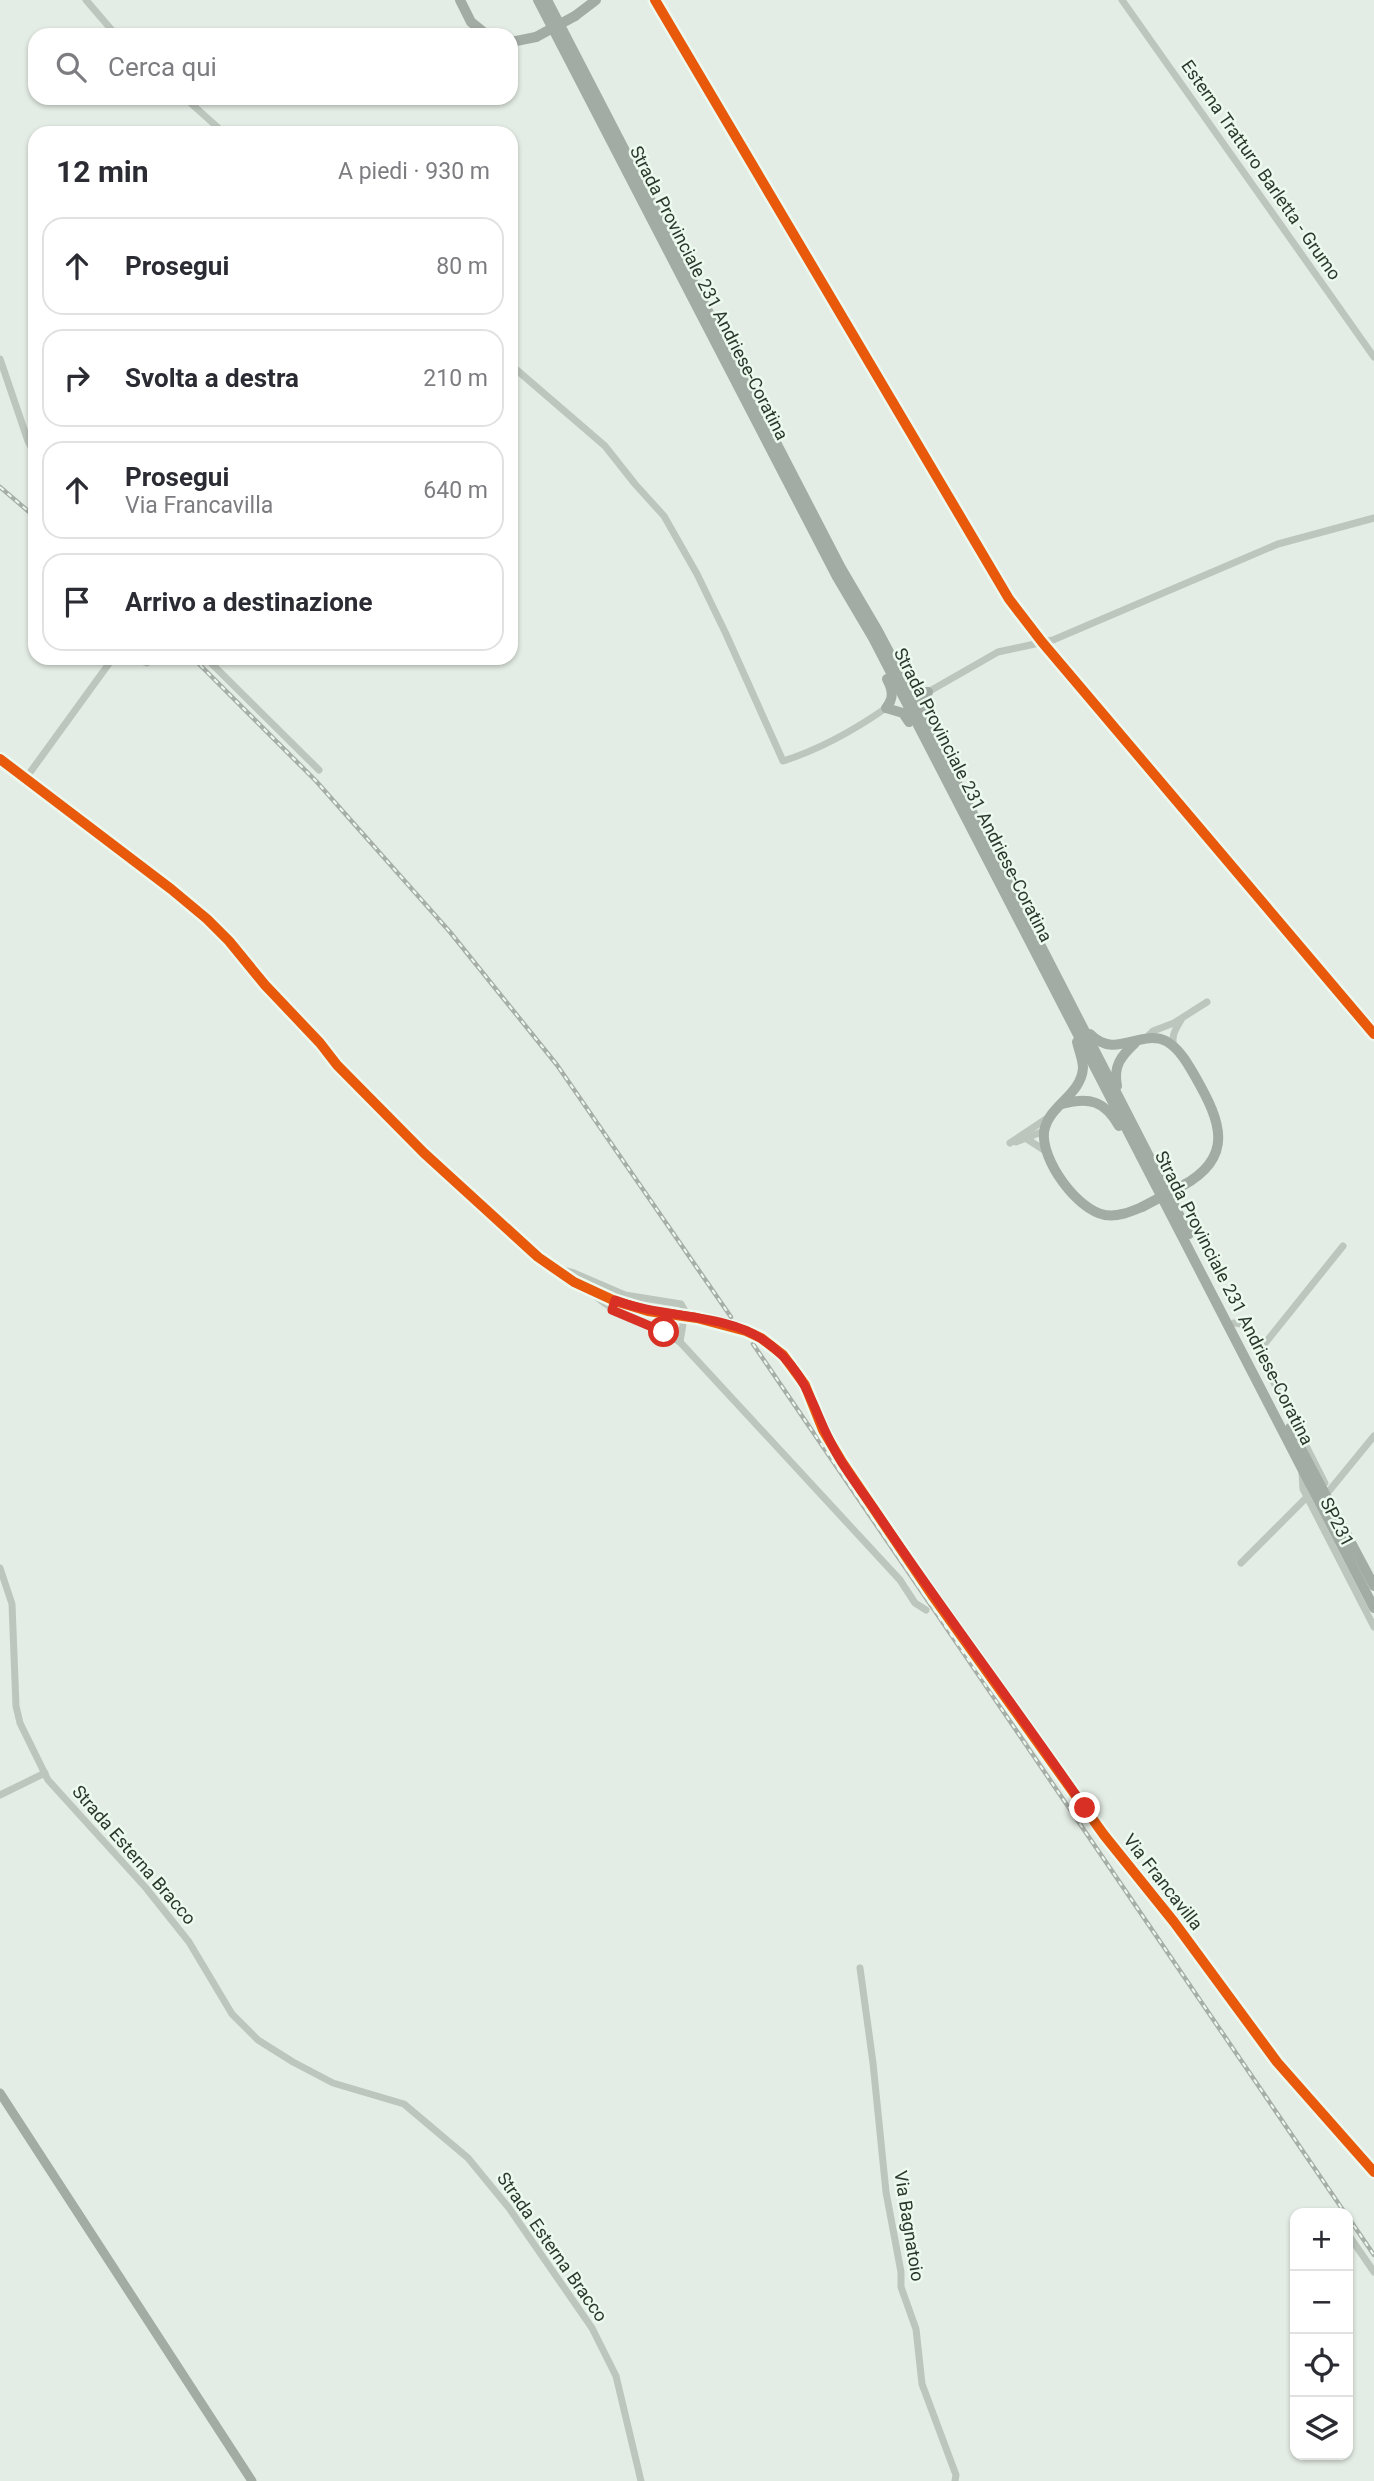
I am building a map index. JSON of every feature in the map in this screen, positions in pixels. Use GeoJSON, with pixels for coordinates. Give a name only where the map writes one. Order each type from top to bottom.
{"type":"FeatureCollection","features":[{"type":"Feature","properties":{"kind":"highway"},"geometry":{"type":"LineString","coordinates":[[460,0],[471,22],[478,28]]}},
{"type":"Feature","properties":{"kind":"highway","name":"Strada Provinciale 231 Andriese-Coratina"},"geometry":{"type":"LineString","coordinates":[[538,0],[824,552],[878,640],[953,774],[1234,1323],[1374,1586]]}},
{"type":"Feature","properties":{"kind":"highway","name":"Strada Provinciale 231 Andriese-Coratina"},"geometry":{"type":"LineString","coordinates":[[547,0],[1374,1608]]}},
{"type":"Feature","properties":{"kind":"highway"},"geometry":{"type":"LineString","coordinates":[[518,41],[536,37],[575,16],[596,0]]}},
{"type":"Feature","properties":{"kind":"highway"},"geometry":{"type":"LineString","coordinates":[[953,774],[923,712],[923,703],[928,692],[911,688],[878,640],[871,646],[892,692],[886,708],[898,710],[906,717],[941,782],[956,798]]}},
{"type":"Feature","properties":{"kind":"highway"},"geometry":{"type":"LineString","coordinates":[[1074,1007],[1089,1033],[1101,1042],[1124,1045],[1142,1039],[1161,1040],[1174,1048],[1188,1064],[1219,1125],[1219,1140],[1214,1158],[1205,1170],[1182,1186],[1142,1207],[1129,1213],[1114,1215],[1090,1209],[1067,1188],[1056,1171],[1044,1142],[1044,1131],[1049,1117],[1079,1083],[1083,1066],[1076,1043],[1079,1037]]}},
{"type":"Feature","properties":{"kind":"highway"},"geometry":{"type":"LineString","coordinates":[[1119,1096],[1117,1065],[1123,1055],[1142,1039]]}},
{"type":"Feature","properties":{"kind":"highway"},"geometry":{"type":"LineString","coordinates":[[1059,1104],[1082,1099],[1103,1107],[1112,1115],[1132,1150],[1145,1165]]}},
{"type":"Feature","properties":{"kind":"main road"},"geometry":{"type":"LineString","coordinates":[[0,2093],[5,2107],[252,2481]]}},
{"type":"Feature","properties":{"kind":"street"},"geometry":{"type":"LineString","coordinates":[[86,0],[110,28]]}},
{"type":"Feature","properties":{"kind":"street","name":"Esterna Tratturo Barletta - Grumo"},"geometry":{"type":"LineString","coordinates":[[1122,0],[1374,357]]}},
{"type":"Feature","properties":{"kind":"street"},"geometry":{"type":"LineString","coordinates":[[193,105],[216,126]]}},
{"type":"Feature","properties":{"kind":"street"},"geometry":{"type":"LineString","coordinates":[[0,359],[28,441]]}},
{"type":"Feature","properties":{"kind":"street"},"geometry":{"type":"LineString","coordinates":[[518,371],[605,446],[664,516],[697,574],[755,695],[783,761],[811,753],[886,708]]}},
{"type":"Feature","properties":{"kind":"street"},"geometry":{"type":"LineString","coordinates":[[928,692],[998,652],[1053,639],[1278,544],[1374,517]]}},
{"type":"Feature","properties":{"kind":"street"},"geometry":{"type":"LineString","coordinates":[[26,778],[108,665]]}},
{"type":"Feature","properties":{"kind":"street"},"geometry":{"type":"LineString","coordinates":[[213,665],[319,771]]}},
{"type":"Feature","properties":{"kind":"street"},"geometry":{"type":"LineString","coordinates":[[0,759],[207,919],[314,1036],[337,1065],[424,1153],[538,1257],[588,1290],[612,1310],[664,1332],[680,1342],[900,1580],[915,1603],[926,1610]]}},
{"type":"Feature","properties":{"kind":"street"},"geometry":{"type":"LineString","coordinates":[[1161,1040],[1161,1032],[1207,1002]]}},
{"type":"Feature","properties":{"kind":"street"},"geometry":{"type":"LineString","coordinates":[[1142,1039],[1173,1023]]}},
{"type":"Feature","properties":{"kind":"street"},"geometry":{"type":"LineString","coordinates":[[1173,1023],[1174,1048]]}},
{"type":"Feature","properties":{"kind":"street"},"geometry":{"type":"LineString","coordinates":[[1025,1136],[1049,1117]]}},
{"type":"Feature","properties":{"kind":"street"},"geometry":{"type":"LineString","coordinates":[[1025,1136],[1044,1131]]}},
{"type":"Feature","properties":{"kind":"street"},"geometry":{"type":"LineString","coordinates":[[1025,1136],[1049,1153]]}},
{"type":"Feature","properties":{"kind":"street"},"geometry":{"type":"LineString","coordinates":[[1258,1352],[1343,1246]]}},
{"type":"Feature","properties":{"kind":"street"},"geometry":{"type":"LineString","coordinates":[[554,1268],[575,1273],[625,1295],[681,1304],[685,1314]]}},
{"type":"Feature","properties":{"kind":"street","name":"Via Francavilla"},"geometry":{"type":"LineString","coordinates":[[588,1290],[648,1311],[697,1318],[746,1331],[761,1338],[783,1355],[798,1372],[830,1442],[932,1595],[1104,1835],[1174,1922],[1277,2062],[1374,2172]]}},
{"type":"Feature","properties":{"kind":"street"},"geometry":{"type":"LineString","coordinates":[[612,1310],[615,1300]]}},
{"type":"Feature","properties":{"kind":"street"},"geometry":{"type":"LineString","coordinates":[[1234,1323],[1244,1327],[1258,1352],[1374,1576]]}},
{"type":"Feature","properties":{"kind":"street"},"geometry":{"type":"LineString","coordinates":[[680,1342],[683,1324]]}},
{"type":"Feature","properties":{"kind":"street"},"geometry":{"type":"LineString","coordinates":[[1329,1491],[1374,1436]]}},
{"type":"Feature","properties":{"kind":"street","name":"SP231"},"geometry":{"type":"LineString","coordinates":[[1301,1465],[1303,1489],[1374,1627]]}},
{"type":"Feature","properties":{"kind":"street"},"geometry":{"type":"LineString","coordinates":[[1241,1563],[1307,1497]]}},
{"type":"Feature","properties":{"kind":"street","name":"Strada Esterna Bracco"},"geometry":{"type":"LineString","coordinates":[[0,1568],[12,1604],[18,1714],[45,1773],[58,1791],[146,1888],[189,1942],[233,2014],[258,2040],[333,2083],[404,2104],[468,2158],[509,2208],[592,2328],[616,2376],[641,2481]]}},
{"type":"Feature","properties":{"kind":"street"},"geometry":{"type":"LineString","coordinates":[[0,1794],[45,1773]]}},
{"type":"Feature","properties":{"kind":"street","name":"Via Bagnatoio"},"geometry":{"type":"LineString","coordinates":[[860,1968],[886,2192],[901,2272],[901,2287],[916,2329],[922,2384],[956,2475],[955,2481]]}},
{"type":"Feature","properties":{"kind":"street"},"geometry":{"type":"LineString","coordinates":[[1353,2241],[1374,2272]]}},
{"type":"Feature","properties":{"kind":"railway"},"geometry":{"type":"LineString","coordinates":[[0,487],[28,511]]}},
{"type":"Feature","properties":{"kind":"railway"},"geometry":{"type":"LineString","coordinates":[[200,665],[316,781],[450,932],[557,1065],[731,1317]]}},
{"type":"Feature","properties":{"kind":"railway"},"geometry":{"type":"LineString","coordinates":[[753,1344],[1342,2208]]}},
{"type":"Feature","properties":{"kind":"railway"},"geometry":{"type":"LineString","coordinates":[[1353,2224],[1374,2255]]}},
{"type":"Feature","properties":{"kind":"cycle path"},"geometry":{"type":"LineString","coordinates":[[655,0],[1009,599],[1042,642],[1374,1034]]}},
{"type":"Feature","properties":{"kind":"cycle path"},"geometry":{"type":"LineString","coordinates":[[0,759],[207,919],[337,1065],[424,1153],[538,1257],[574,1282],[615,1301],[648,1311],[697,1318],[746,1331],[761,1338],[783,1355],[805,1385],[823,1430],[842,1462],[932,1595],[1104,1835],[1174,1922],[1277,2062],[1374,2172]]}},
{"type":"Feature","properties":{"kind":"route"},"geometry":{"type":"LineString","coordinates":[[664,1332],[612,1310],[615,1300],[648,1311],[697,1318],[746,1331],[761,1338],[783,1355],[798,1372],[815,1406],[823,1430],[842,1462],[932,1595],[1085,1808]]}}]}
